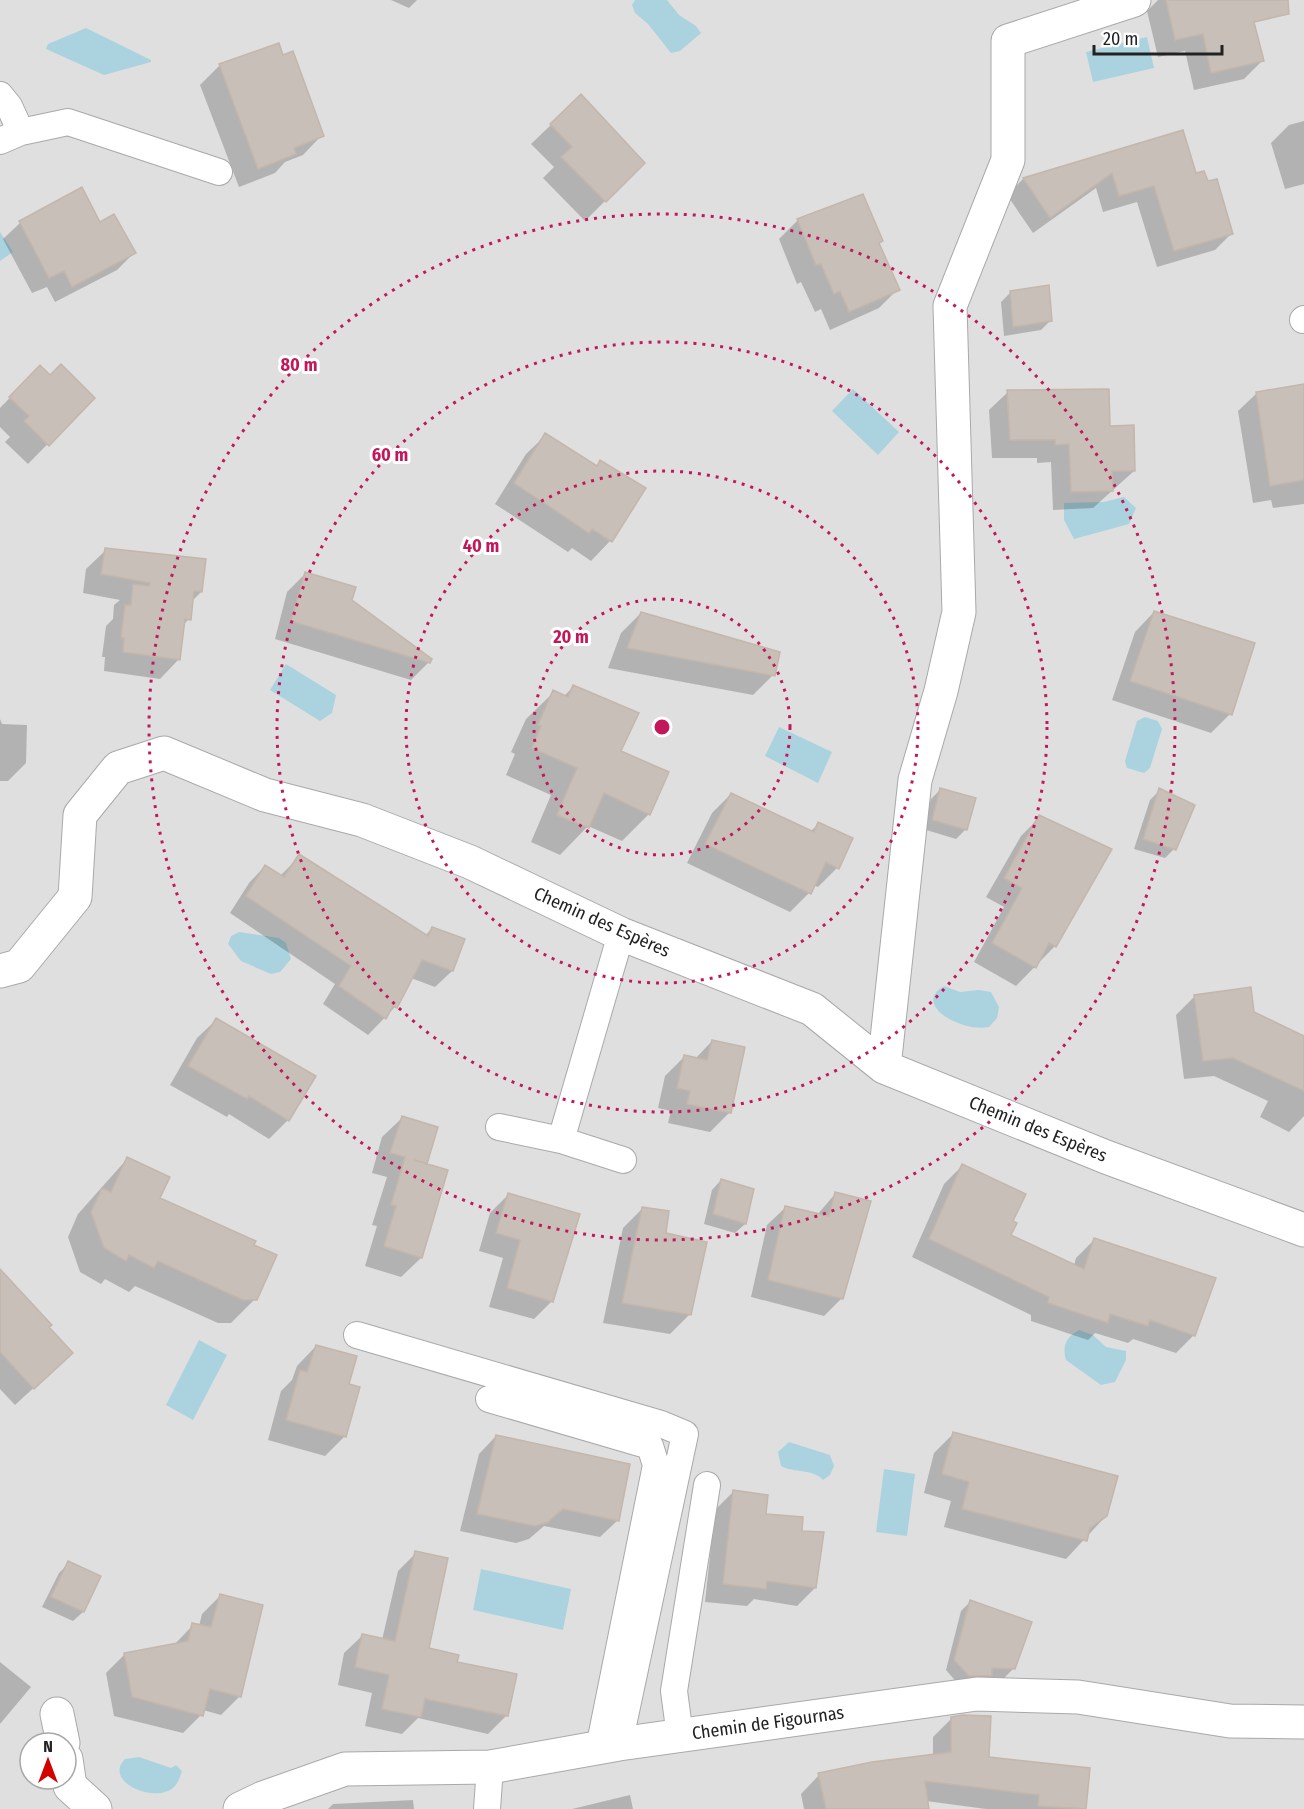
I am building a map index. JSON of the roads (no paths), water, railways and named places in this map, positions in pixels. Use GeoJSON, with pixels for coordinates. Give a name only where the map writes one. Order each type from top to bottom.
{"type":"FeatureCollection","features":[{"type":"Feature","properties":{"kind":"street"},"geometry":{"type":"LineString","coordinates":[[884,1067],[915,780],[941,691],[959,612],[950,306],[1008,160],[1008,41],[1134,0]]}},
{"type":"Feature","properties":{"kind":"street","name":"Chemin des Espères"},"geometry":{"type":"LineString","coordinates":[[0,971],[19,966],[75,897],[80,815],[118,768],[164,753],[265,795],[362,820],[470,862],[621,934],[812,1009],[884,1067],[1106,1157],[1304,1230]]}},
{"type":"Feature","properties":{"kind":"street","name":"Chemin de Figournas"},"geometry":{"type":"LineString","coordinates":[[240,1809],[273,1802],[345,1768],[490,1767],[609,1746],[977,1694],[1078,1697],[1230,1722],[1304,1722]]}},
{"type":"Feature","properties":{"kind":"street"},"geometry":{"type":"LineString","coordinates":[[75,1791],[95,1809]]}},
{"type":"Feature","properties":{"kind":"lane"},"geometry":{"type":"LineString","coordinates":[[0,95],[9,106],[10,137],[68,122],[219,172]]}},
{"type":"Feature","properties":{"kind":"lane"},"geometry":{"type":"LineString","coordinates":[[561,1140],[621,934]]}},
{"type":"Feature","properties":{"kind":"lane"},"geometry":{"type":"LineString","coordinates":[[499,1127],[561,1140],[622,1160]]}},
{"type":"Feature","properties":{"kind":"lane"},"geometry":{"type":"LineString","coordinates":[[357,1335],[661,1424],[685,1434],[609,1746]]}},
{"type":"Feature","properties":{"kind":"lane"},"geometry":{"type":"LineString","coordinates":[[489,1399],[650,1446],[656,1465],[609,1746]]}},
{"type":"Feature","properties":{"kind":"lane"},"geometry":{"type":"LineString","coordinates":[[680,1736],[674,1691],[707,1485]]}},
{"type":"Feature","properties":{"kind":"lane"},"geometry":{"type":"LineString","coordinates":[[487,1809],[490,1767]]}},
{"type":"Feature","properties":{"kind":"water"},"geometry":{"type":"Polygon","coordinates":[[[635,0],[667,0],[679,15],[696,26],[701,33],[680,51],[671,53],[648,24],[635,13],[632,5],[635,0]]]}},
{"type":"Feature","properties":{"kind":"water"},"geometry":{"type":"Polygon","coordinates":[[[86,28],[151,62],[104,75],[46,49],[48,44],[86,28]]]}},
{"type":"Feature","properties":{"kind":"water"},"geometry":{"type":"Polygon","coordinates":[[[1147,37],[1154,68],[1093,82],[1086,52],[1147,37]]]}},
{"type":"Feature","properties":{"kind":"water"},"geometry":{"type":"Polygon","coordinates":[[[0,232],[13,252],[0,261],[0,232]]]}},
{"type":"Feature","properties":{"kind":"water"},"geometry":{"type":"Polygon","coordinates":[[[853,389],[899,432],[878,455],[832,411],[853,389]]]}},
{"type":"Feature","properties":{"kind":"water"},"geometry":{"type":"Polygon","coordinates":[[[1124,497],[1136,508],[1129,524],[1074,539],[1064,520],[1064,503],[1104,502],[1124,497]]]}},
{"type":"Feature","properties":{"kind":"water"},"geometry":{"type":"Polygon","coordinates":[[[286,664],[336,695],[332,713],[320,721],[270,690],[286,664]]]}},
{"type":"Feature","properties":{"kind":"water"},"geometry":{"type":"Polygon","coordinates":[[[1145,717],[1158,721],[1162,729],[1150,768],[1144,773],[1127,768],[1125,761],[1137,721],[1145,717]]]}},
{"type":"Feature","properties":{"kind":"water"},"geometry":{"type":"Polygon","coordinates":[[[779,727],[832,752],[818,783],[765,756],[779,727]]]}},
{"type":"Feature","properties":{"kind":"water"},"geometry":{"type":"Polygon","coordinates":[[[239,932],[279,938],[286,943],[291,959],[280,972],[271,974],[241,961],[228,944],[231,936],[239,932]]]}},
{"type":"Feature","properties":{"kind":"water"},"geometry":{"type":"Polygon","coordinates":[[[944,986],[960,992],[979,990],[991,992],[999,1007],[997,1018],[989,1027],[978,1028],[966,1026],[944,1016],[933,1001],[935,993],[944,986]]]}},
{"type":"Feature","properties":{"kind":"water"},"geometry":{"type":"Polygon","coordinates":[[[1079,1330],[1093,1335],[1106,1347],[1126,1351],[1126,1360],[1115,1382],[1101,1385],[1066,1360],[1066,1342],[1079,1330]]]}},
{"type":"Feature","properties":{"kind":"water"},"geometry":{"type":"Polygon","coordinates":[[[199,1340],[227,1355],[193,1420],[166,1405],[199,1340]]]}},
{"type":"Feature","properties":{"kind":"water"},"geometry":{"type":"Polygon","coordinates":[[[789,1442],[830,1455],[834,1466],[830,1475],[823,1480],[814,1474],[781,1466],[778,1452],[789,1442]]]}},
{"type":"Feature","properties":{"kind":"water"},"geometry":{"type":"Polygon","coordinates":[[[884,1469],[915,1474],[907,1536],[876,1532],[884,1469]]]}},
{"type":"Feature","properties":{"kind":"water"},"geometry":{"type":"Polygon","coordinates":[[[481,1569],[571,1589],[563,1630],[473,1610],[481,1569]]]}},
{"type":"Feature","properties":{"kind":"water"},"geometry":{"type":"Polygon","coordinates":[[[139,1757],[171,1768],[176,1765],[182,1771],[179,1780],[173,1788],[164,1792],[143,1792],[133,1788],[120,1775],[120,1767],[125,1759],[139,1757]]]}}]}
